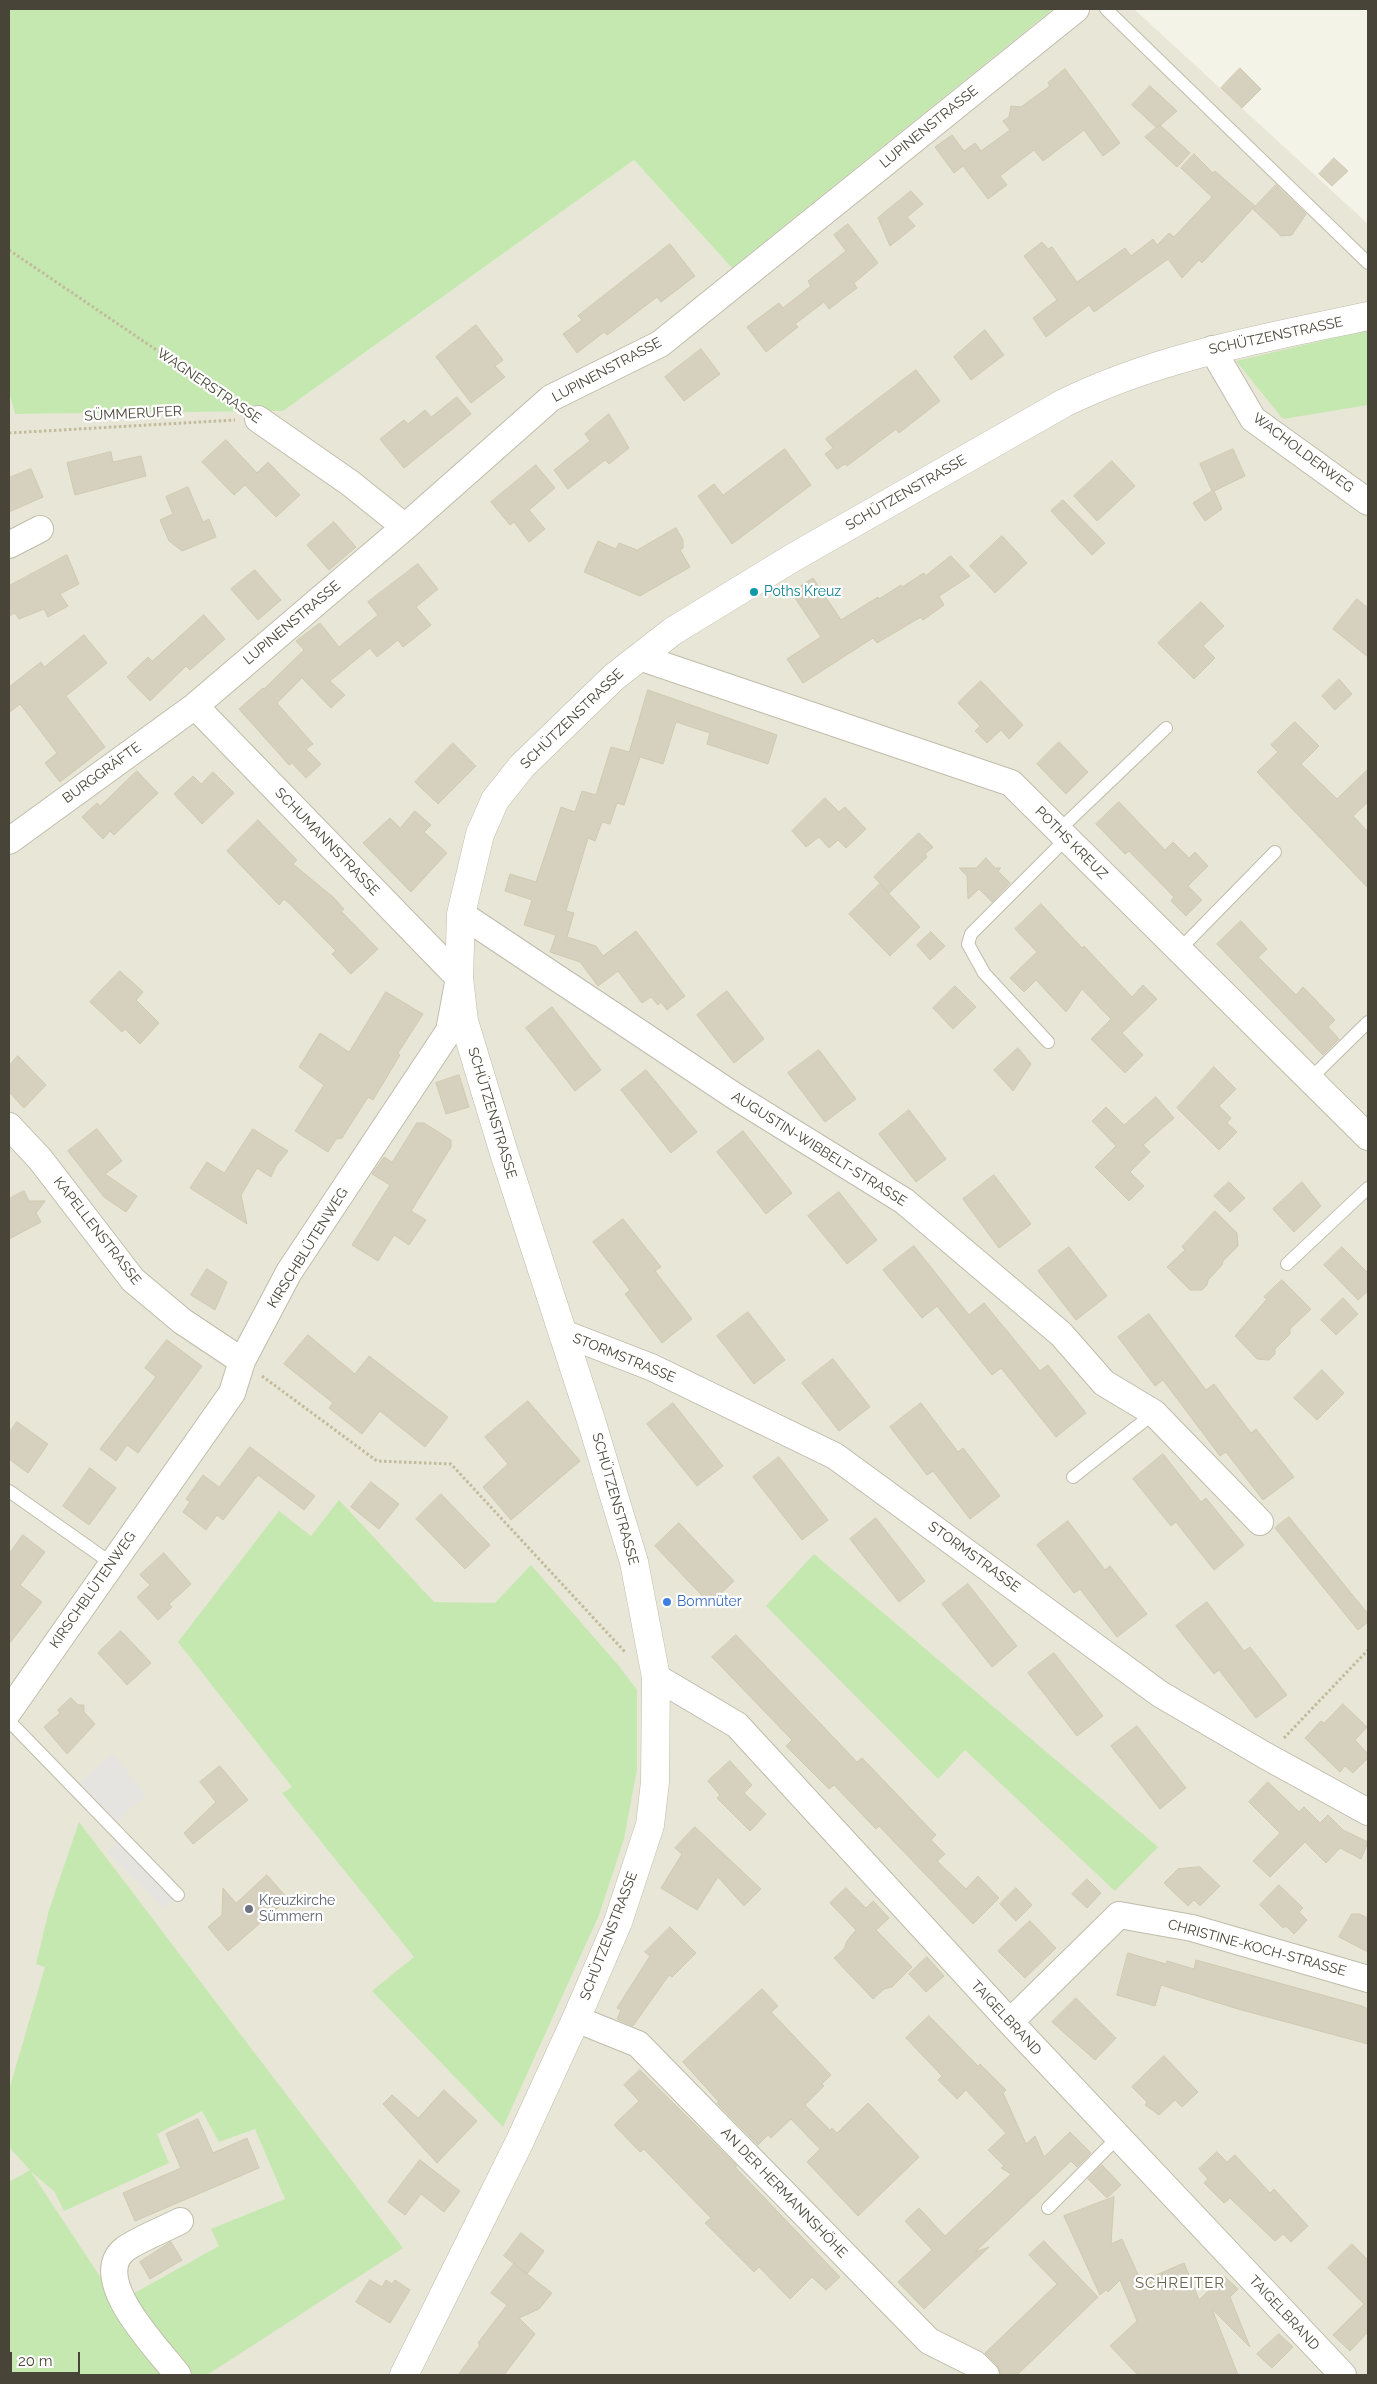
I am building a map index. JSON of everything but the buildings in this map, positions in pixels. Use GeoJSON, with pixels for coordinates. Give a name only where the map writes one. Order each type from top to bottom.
{"type":"FeatureCollection","features":[{"type":"Feature","properties":{"kind":"street","name":"LUPINENSTRASSE"},"geometry":{"type":"LineString","coordinates":[[194,706],[404,527],[551,398],[660,344],[1076,9]]}},
{"type":"Feature","properties":{"kind":"street","name":"SCHÜTZENSTRASSE"},"geometry":{"type":"LineString","coordinates":[[404,2375],[576,2019],[618,1922],[650,1825],[655,1782],[656,1677],[634,1562],[464,1021],[459,978],[460,914],[474,856],[495,800],[522,766],[614,677],[673,631],[794,557],[1064,403],[1105,383],[1212,349],[1368,316]]}},
{"type":"Feature","properties":{"kind":"street","name":"WACHOLDERWEG"},"geometry":{"type":"LineString","coordinates":[[1212,349],[1253,419],[1368,502]]}},
{"type":"Feature","properties":{"kind":"street","name":"WAGNERSTRASSE"},"geometry":{"type":"LineString","coordinates":[[258,419],[350,483],[404,527]]}},
{"type":"Feature","properties":{"kind":"street"},"geometry":{"type":"LineString","coordinates":[[9,545],[40,529]]}},
{"type":"Feature","properties":{"kind":"street","name":"POTHS KREUZ"},"geometry":{"type":"LineString","coordinates":[[639,657],[1011,783],[1368,1137]]}},
{"type":"Feature","properties":{"kind":"street","name":"BURGGRÄFTE"},"geometry":{"type":"LineString","coordinates":[[9,841],[194,706]]}},
{"type":"Feature","properties":{"kind":"street","name":"SCHUMANNSTRASSE"},"geometry":{"type":"LineString","coordinates":[[194,706],[459,978]]}},
{"type":"Feature","properties":{"kind":"street","name":"AUGUSTIN-WIBBELT-STRASSE"},"geometry":{"type":"LineString","coordinates":[[460,914],[736,1097],[904,1201],[1061,1334],[1104,1383],[1154,1413],[1260,1522]]}},
{"type":"Feature","properties":{"kind":"street","name":"KIRSCHBLÜTENWEG"},"geometry":{"type":"LineString","coordinates":[[9,1711],[232,1393],[242,1361],[289,1272],[449,1031],[459,978]]}},
{"type":"Feature","properties":{"kind":"street","name":"KAPELLENSTRASSE"},"geometry":{"type":"LineString","coordinates":[[9,1126],[40,1159],[133,1280],[182,1321],[242,1361]]}},
{"type":"Feature","properties":{"kind":"street","name":"STORMSTRASSE"},"geometry":{"type":"LineString","coordinates":[[563,1333],[652,1367],[835,1456],[1160,1694],[1266,1756],[1368,1812]]}},
{"type":"Feature","properties":{"kind":"street","name":"TAIGELBRAND"},"geometry":{"type":"LineString","coordinates":[[656,1677],[737,1725],[1010,2022],[1343,2375]]}},
{"type":"Feature","properties":{"kind":"street","name":"CHRISTINE-KOCH-STRASSE"},"geometry":{"type":"LineString","coordinates":[[1010,2022],[1119,1915],[1192,1928],[1368,1979]]}},
{"type":"Feature","properties":{"kind":"street","name":"AN DER HERMANNSHÖHE"},"geometry":{"type":"LineString","coordinates":[[576,2019],[638,2044],[929,2341],[976,2364],[986,2375]]}},
{"type":"Feature","properties":{"kind":"street"},"geometry":{"type":"LineString","coordinates":[[178,2375],[122,2303],[114,2280],[115,2262],[125,2250],[180,2221]]}},
{"type":"Feature","properties":{"kind":"lane"},"geometry":{"type":"LineString","coordinates":[[1106,9],[1368,263]]}},
{"type":"Feature","properties":{"kind":"lane"},"geometry":{"type":"LineString","coordinates":[[1048,1042],[984,973],[968,944],[971,934],[1062,835],[1166,728]]}},
{"type":"Feature","properties":{"kind":"lane"},"geometry":{"type":"LineString","coordinates":[[1179,950],[1275,852]]}},
{"type":"Feature","properties":{"kind":"lane"},"geometry":{"type":"LineString","coordinates":[[1310,1079],[1368,1022]]}},
{"type":"Feature","properties":{"kind":"lane"},"geometry":{"type":"LineString","coordinates":[[1287,1264],[1368,1188]]}},
{"type":"Feature","properties":{"kind":"lane"},"geometry":{"type":"LineString","coordinates":[[1073,1477],[1154,1413]]}},
{"type":"Feature","properties":{"kind":"lane"},"geometry":{"type":"LineString","coordinates":[[9,1491],[112,1563]]}},
{"type":"Feature","properties":{"kind":"lane"},"geometry":{"type":"LineString","coordinates":[[9,1721],[178,1895]]}},
{"type":"Feature","properties":{"kind":"lane"},"geometry":{"type":"LineString","coordinates":[[1048,2208],[1118,2136]]}},
{"type":"Feature","properties":{"kind":"path","name":"WAGNERSTRASSE"},"geometry":{"type":"LineString","coordinates":[[9,250],[258,419]]}},
{"type":"Feature","properties":{"kind":"path","name":"SÜMMERUFER"},"geometry":{"type":"LineString","coordinates":[[9,433],[101,426],[258,419]]}},
{"type":"Feature","properties":{"kind":"path"},"geometry":{"type":"LineString","coordinates":[[242,1361],[377,1461],[451,1464],[627,1654]]}},
{"type":"Feature","properties":{"kind":"path"},"geometry":{"type":"LineString","coordinates":[[1266,1756],[1368,1650]]}},
{"type":"Feature","properties":{"kind":"shaded area"},"geometry":{"type":"Polygon","coordinates":[[[1053,9],[1134,9],[1368,224],[1368,2375],[9,2375],[9,393],[15,414],[283,411],[634,160],[732,268],[1053,9]]]}},
{"type":"Feature","properties":{"kind":"shaded area"},"geometry":{"type":"Polygon","coordinates":[[[113,1753],[146,1795],[114,1824],[182,1892],[165,1909],[107,1852],[118,1842],[70,1792],[113,1753]]]}},
{"type":"Feature","properties":{"kind":"green space"},"geometry":{"type":"Polygon","coordinates":[[[9,9],[1053,9],[732,268],[634,160],[283,411],[15,414],[9,393],[9,9]]]}},
{"type":"Feature","properties":{"kind":"green space"},"geometry":{"type":"Polygon","coordinates":[[[1368,330],[1368,405],[1283,419],[1236,361],[1368,330]]]}},
{"type":"Feature","properties":{"kind":"green space"},"geometry":{"type":"Polygon","coordinates":[[[339,1500],[434,1602],[495,1603],[531,1565],[618,1665],[637,1690],[637,1769],[624,1839],[599,1915],[503,2127],[372,1991],[414,1957],[282,1793],[292,1787],[178,1642],[279,1511],[311,1536],[339,1500]]]}},
{"type":"Feature","properties":{"kind":"green space"},"geometry":{"type":"Polygon","coordinates":[[[814,1554],[1158,1847],[1115,1891],[965,1750],[938,1779],[766,1606],[814,1554]]]}},
{"type":"Feature","properties":{"kind":"green space"},"geometry":{"type":"Polygon","coordinates":[[[79,1822],[403,2248],[207,2375],[193,2375],[131,2295],[219,2246],[211,2229],[285,2199],[255,2129],[219,2142],[202,2111],[157,2134],[169,2163],[64,2211],[54,2191],[31,2172],[165,2375],[9,2375],[9,2182],[30,2170],[9,2147],[9,2090],[45,1967],[36,1964],[49,1910],[79,1822]]]}},
{"type":"Feature","properties":{"kind":"place","name":"Poths Kreuz"},"geometry":{"type":"Point","coordinates":[754,592]}},
{"type":"Feature","properties":{"kind":"place","name":"Bomnüter"},"geometry":{"type":"Point","coordinates":[667,1602]}},
{"type":"Feature","properties":{"kind":"place","name":"Kreuzkirche Sümmern"},"geometry":{"type":"Point","coordinates":[249,1909]}},
{"type":"Feature","properties":{"kind":"district","name":"SCHREITER"},"geometry":{"type":"Point","coordinates":[1180,2283]}}]}
